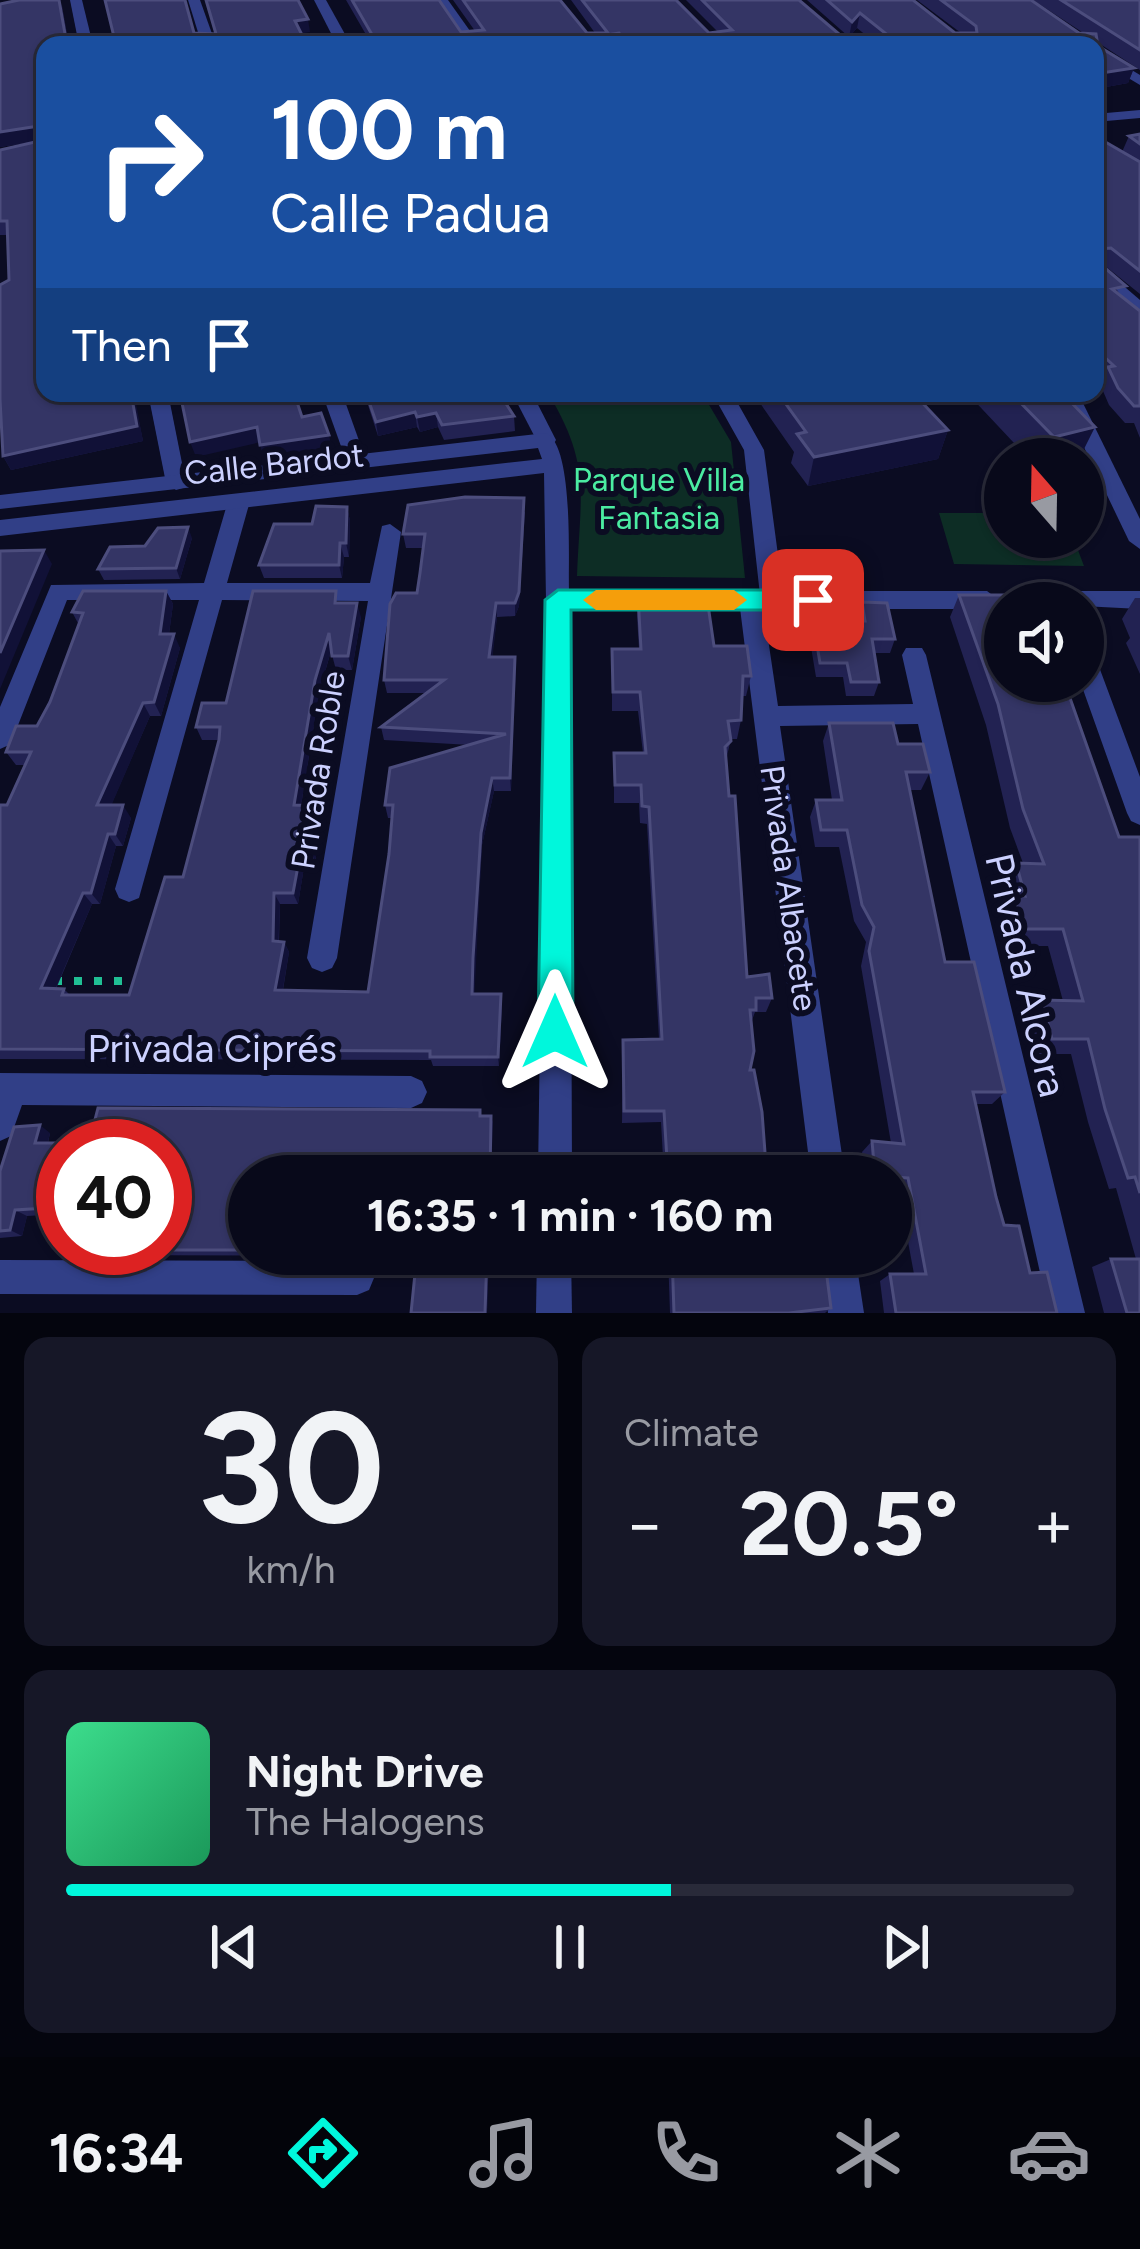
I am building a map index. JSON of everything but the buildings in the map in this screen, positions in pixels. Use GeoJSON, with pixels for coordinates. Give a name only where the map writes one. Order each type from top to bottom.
{"type":"FeatureCollection","features":[{"type":"Feature","properties":{"kind":"street"},"geometry":{"type":"LineString","coordinates":[[76,0],[84,36]]}},
{"type":"Feature","properties":{"kind":"street"},"geometry":{"type":"LineString","coordinates":[[194,0],[206,36]]}},
{"type":"Feature","properties":{"kind":"street"},"geometry":{"type":"LineString","coordinates":[[320,0],[339,36]]}},
{"type":"Feature","properties":{"kind":"street"},"geometry":{"type":"LineString","coordinates":[[442,0],[467,36]]}},
{"type":"Feature","properties":{"kind":"street"},"geometry":{"type":"LineString","coordinates":[[1104,58],[1140,82]]}},
{"type":"Feature","properties":{"kind":"street"},"geometry":{"type":"LineString","coordinates":[[1104,117],[1140,114]]}},
{"type":"Feature","properties":{"kind":"street"},"geometry":{"type":"LineString","coordinates":[[1104,278],[1140,309]]}},
{"type":"Feature","properties":{"kind":"street"},"geometry":{"type":"LineString","coordinates":[[160,402],[176,483]]}},
{"type":"Feature","properties":{"kind":"street"},"geometry":{"type":"LineString","coordinates":[[335,402],[357,464]]}},
{"type":"Feature","properties":{"kind":"street"},"geometry":{"type":"LineString","coordinates":[[526,402],[550,453],[558,600],[555,1155]]}},
{"type":"Feature","properties":{"kind":"street","name":"Privada Albacete"},"geometry":{"type":"LineString","coordinates":[[727,402],[754,450],[766,716],[825,1155]]}},
{"type":"Feature","properties":{"kind":"street"},"geometry":{"type":"LineString","coordinates":[[1072,402],[1140,541]]}},
{"type":"Feature","properties":{"kind":"street","name":"Calle Bardot"},"geometry":{"type":"LineString","coordinates":[[0,502],[357,464],[550,453]]}},
{"type":"Feature","properties":{"kind":"street","name":"Calle Bardot"},"geometry":{"type":"LineString","coordinates":[[0,528],[239,502],[550,453]]}},
{"type":"Feature","properties":{"kind":"street"},"geometry":{"type":"LineString","coordinates":[[76,519],[85,493]]}},
{"type":"Feature","properties":{"kind":"street"},"geometry":{"type":"LineString","coordinates":[[130,890],[239,502]]}},
{"type":"Feature","properties":{"kind":"street","name":"Privada Roble"},"geometry":{"type":"LineString","coordinates":[[322,958],[390,532]]}},
{"type":"Feature","properties":{"kind":"street"},"geometry":{"type":"LineString","coordinates":[[0,738],[59,591],[380,592]]}},
{"type":"Feature","properties":{"kind":"street"},"geometry":{"type":"LineString","coordinates":[[558,600],[984,601]]}},
{"type":"Feature","properties":{"kind":"street"},"geometry":{"type":"LineString","coordinates":[[1104,600],[1140,600]]}},
{"type":"Feature","properties":{"kind":"street","name":"Privada Alcora"},"geometry":{"type":"LineString","coordinates":[[914,655],[923,714],[1067,1313]]}},
{"type":"Feature","properties":{"kind":"street"},"geometry":{"type":"LineString","coordinates":[[1100,702],[1140,813]]}},
{"type":"Feature","properties":{"kind":"street"},"geometry":{"type":"LineString","coordinates":[[766,716],[923,714]]}},
{"type":"Feature","properties":{"kind":"street","name":"Privada Ciprés"},"geometry":{"type":"LineString","coordinates":[[0,1125],[6,1089],[411,1092]]}},
{"type":"Feature","properties":{"kind":"street"},"geometry":{"type":"LineString","coordinates":[[554,1275],[554,1313]]}},
{"type":"Feature","properties":{"kind":"street"},"geometry":{"type":"LineString","coordinates":[[841,1275],[846,1313]]}},
{"type":"Feature","properties":{"kind":"street"},"geometry":{"type":"LineString","coordinates":[[0,1276],[357,1278]]}},
{"type":"Feature","properties":{"kind":"path"},"geometry":{"type":"LineString","coordinates":[[44,981],[153,981]]}},
{"type":"Feature","properties":{"kind":"green space","name":"Parque Villa Fantasia"},"geometry":{"type":"Polygon","coordinates":[[[553,402],[707,402],[731,442],[745,578],[577,576],[580,481],[553,402]]]}},
{"type":"Feature","properties":{"kind":"green space"},"geometry":{"type":"Polygon","coordinates":[[[939,513],[984,513],[984,558],[1081,558],[1084,566],[954,564],[939,513]]]}},
{"type":"Feature","properties":{"kind":"slow traffic"},"geometry":{"type":"LineString","coordinates":[[596,600],[734,600]]}},
{"type":"Feature","properties":{"kind":"route"},"geometry":{"type":"LineString","coordinates":[[555,1032],[558,600],[813,600]]}}]}
